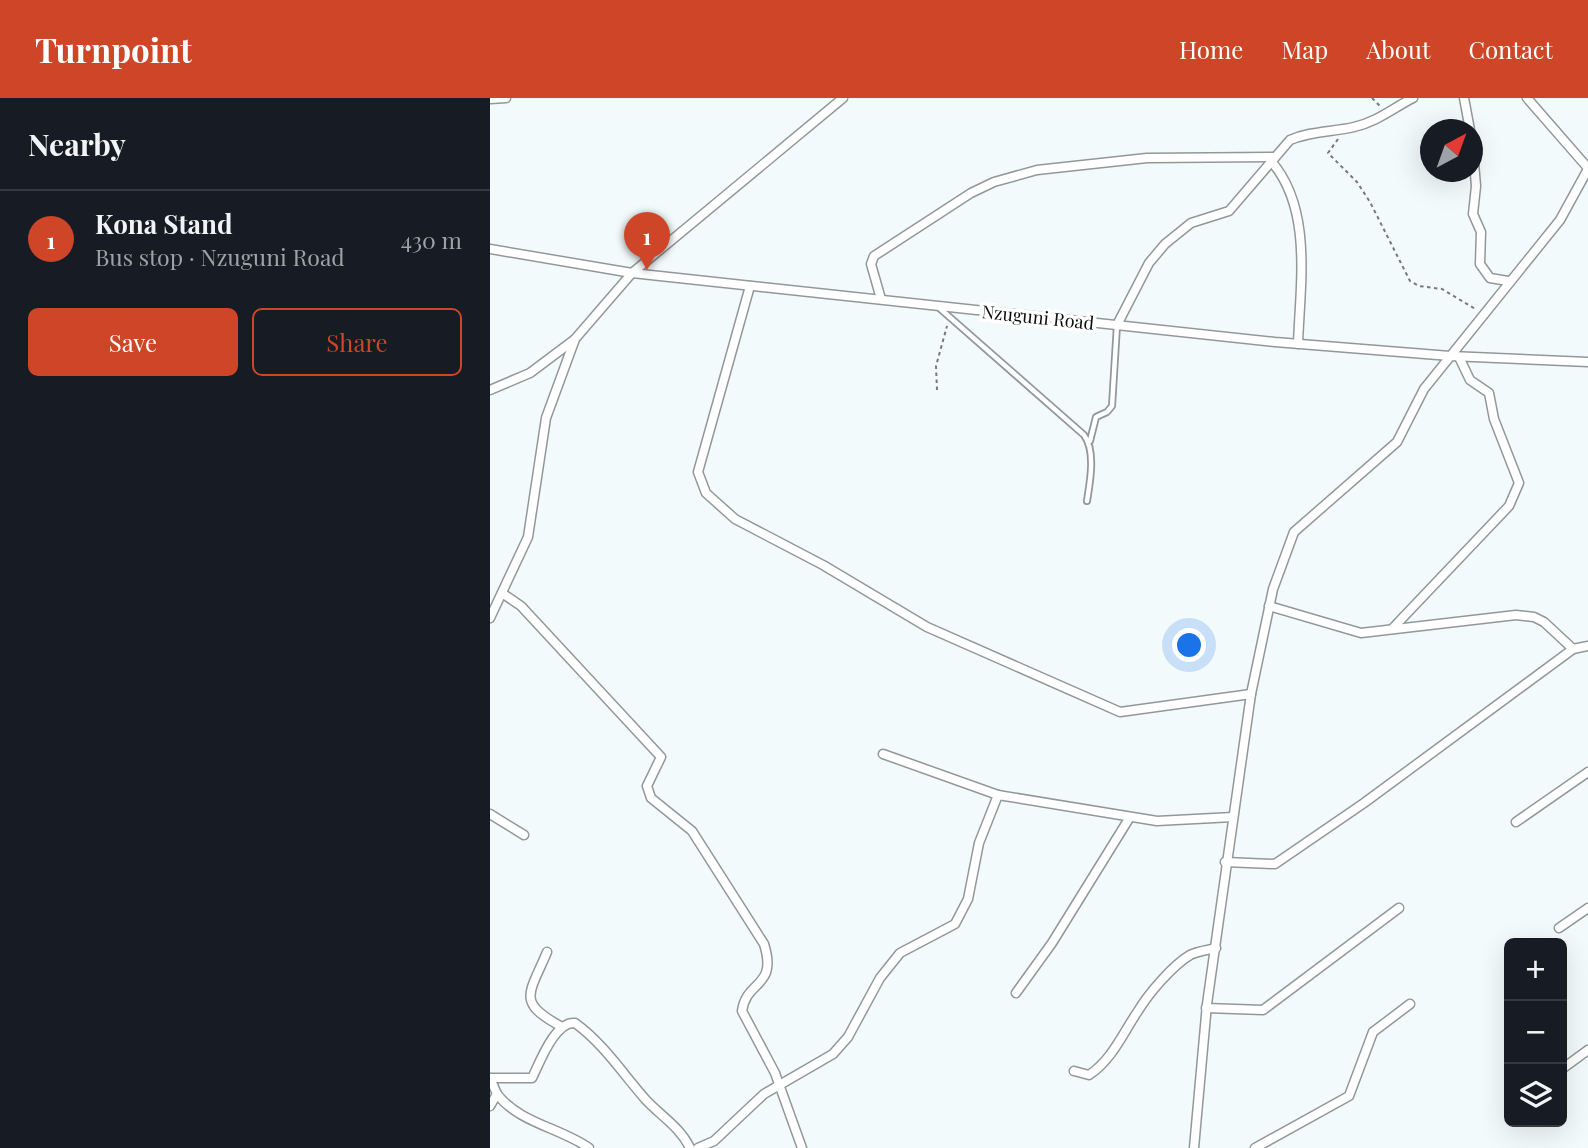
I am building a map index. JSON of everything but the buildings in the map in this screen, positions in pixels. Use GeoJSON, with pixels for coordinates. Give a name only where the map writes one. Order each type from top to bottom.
{"type":"FeatureCollection","features":[{"type":"Feature","properties":{"kind":"street"},"geometry":{"type":"LineString","coordinates":[[490,99],[506,98]]}},
{"type":"Feature","properties":{"kind":"street"},"geometry":{"type":"LineString","coordinates":[[490,390],[530,373],[575,339],[632,273],[843,98]]}},
{"type":"Feature","properties":{"kind":"street"},"geometry":{"type":"LineString","coordinates":[[1117,325],[1149,263],[1165,244],[1191,223],[1229,211],[1273,159],[1296,138],[1348,128],[1388,115],[1413,98]]}},
{"type":"Feature","properties":{"kind":"street"},"geometry":{"type":"LineString","coordinates":[[1464,98],[1468,119]]}},
{"type":"Feature","properties":{"kind":"street"},"geometry":{"type":"LineString","coordinates":[[1194,1148],[1206,1008],[1216,948],[1225,862],[1251,694],[1269,606],[1294,532],[1398,442],[1424,389],[1455,357],[1508,281],[1560,220],[1588,169],[1527,98]]}},
{"type":"Feature","properties":{"kind":"street"},"geometry":{"type":"LineString","coordinates":[[881,299],[871,264],[874,256],[961,198],[994,182],[1067,165],[1147,158],[1273,159]]}},
{"type":"Feature","properties":{"kind":"street"},"geometry":{"type":"LineString","coordinates":[[1273,159],[1290,191],[1297,220],[1301,274],[1298,344]]}},
{"type":"Feature","properties":{"kind":"street"},"geometry":{"type":"LineString","coordinates":[[1476,182],[1473,214],[1481,232],[1480,264],[1490,278],[1508,281]]}},
{"type":"Feature","properties":{"kind":"street","name":"Nzuguni Road"},"geometry":{"type":"LineString","coordinates":[[490,249],[632,273],[1298,344],[1455,357],[1588,362]]}},
{"type":"Feature","properties":{"kind":"street"},"geometry":{"type":"LineString","coordinates":[[750,286],[698,472],[706,493],[736,519],[823,565],[927,627],[1120,712],[1251,694]]}},
{"type":"Feature","properties":{"kind":"street"},"geometry":{"type":"LineString","coordinates":[[490,618],[528,537],[546,418],[575,339]]}},
{"type":"Feature","properties":{"kind":"street"},"geometry":{"type":"LineString","coordinates":[[1392,629],[1509,506],[1519,483],[1494,419],[1489,393],[1470,380],[1455,357]]}},
{"type":"Feature","properties":{"kind":"street"},"geometry":{"type":"LineString","coordinates":[[502,593],[521,606],[661,757],[647,786],[651,798],[692,831],[764,944],[770,963],[769,970],[744,1001],[741,1011],[780,1084],[802,1148]]}},
{"type":"Feature","properties":{"kind":"street"},"geometry":{"type":"LineString","coordinates":[[1269,606],[1361,632],[1516,615],[1534,617],[1573,649]]}},
{"type":"Feature","properties":{"kind":"street"},"geometry":{"type":"LineString","coordinates":[[1225,862],[1275,864],[1364,803],[1573,649],[1588,646]]}},
{"type":"Feature","properties":{"kind":"street"},"geometry":{"type":"LineString","coordinates":[[883,754],[998,795],[1157,821],[1233,817]]}},
{"type":"Feature","properties":{"kind":"street"},"geometry":{"type":"LineString","coordinates":[[1516,822],[1588,772]]}},
{"type":"Feature","properties":{"kind":"street"},"geometry":{"type":"LineString","coordinates":[[698,1148],[714,1141],[751,1104],[780,1084],[833,1055],[848,1037],[880,978],[900,953],[955,924],[968,899],[979,843],[998,795]]}},
{"type":"Feature","properties":{"kind":"street"},"geometry":{"type":"LineString","coordinates":[[490,814],[524,835]]}},
{"type":"Feature","properties":{"kind":"street"},"geometry":{"type":"LineString","coordinates":[[1016,993],[1052,943],[1130,817]]}},
{"type":"Feature","properties":{"kind":"street"},"geometry":{"type":"LineString","coordinates":[[1206,1008],[1263,1010],[1399,908]]}},
{"type":"Feature","properties":{"kind":"street"},"geometry":{"type":"LineString","coordinates":[[1559,928],[1588,908]]}},
{"type":"Feature","properties":{"kind":"street"},"geometry":{"type":"LineString","coordinates":[[1074,1071],[1089,1075],[1097,1070],[1112,1053],[1140,1007],[1182,962],[1192,954],[1216,948]]}},
{"type":"Feature","properties":{"kind":"street"},"geometry":{"type":"LineString","coordinates":[[547,952],[530,994],[531,1006],[538,1014],[562,1027]]}},
{"type":"Feature","properties":{"kind":"street"},"geometry":{"type":"LineString","coordinates":[[1255,1148],[1349,1096],[1373,1032],[1410,1004]]}},
{"type":"Feature","properties":{"kind":"street"},"geometry":{"type":"LineString","coordinates":[[589,1148],[543,1126],[503,1102],[490,1078],[532,1077],[562,1027],[573,1022],[588,1033],[647,1101],[685,1137],[690,1148]]}},
{"type":"Feature","properties":{"kind":"street"},"geometry":{"type":"LineString","coordinates":[[1567,1065],[1588,1050]]}},
{"type":"Feature","properties":{"kind":"street"},"geometry":{"type":"LineString","coordinates":[[490,1107],[497,1094]]}},
{"type":"Feature","properties":{"kind":"lane"},"geometry":{"type":"LineString","coordinates":[[937,305],[1076,426],[1089,442]]}},
{"type":"Feature","properties":{"kind":"lane"},"geometry":{"type":"LineString","coordinates":[[1087,501],[1089,442],[1096,417],[1107,412],[1112,406],[1117,325]]}},
{"type":"Feature","properties":{"kind":"path"},"geometry":{"type":"LineString","coordinates":[[1348,128],[1328,153],[1357,182],[1370,202],[1410,281],[1419,286],[1442,289],[1483,315]]}},
{"type":"Feature","properties":{"kind":"path"},"geometry":{"type":"LineString","coordinates":[[937,390],[936,366],[949,318]]}},
{"type":"Feature","properties":{"kind":"place","name":"Kona Stand"},"geometry":{"type":"Point","coordinates":[647,270]}}]}
